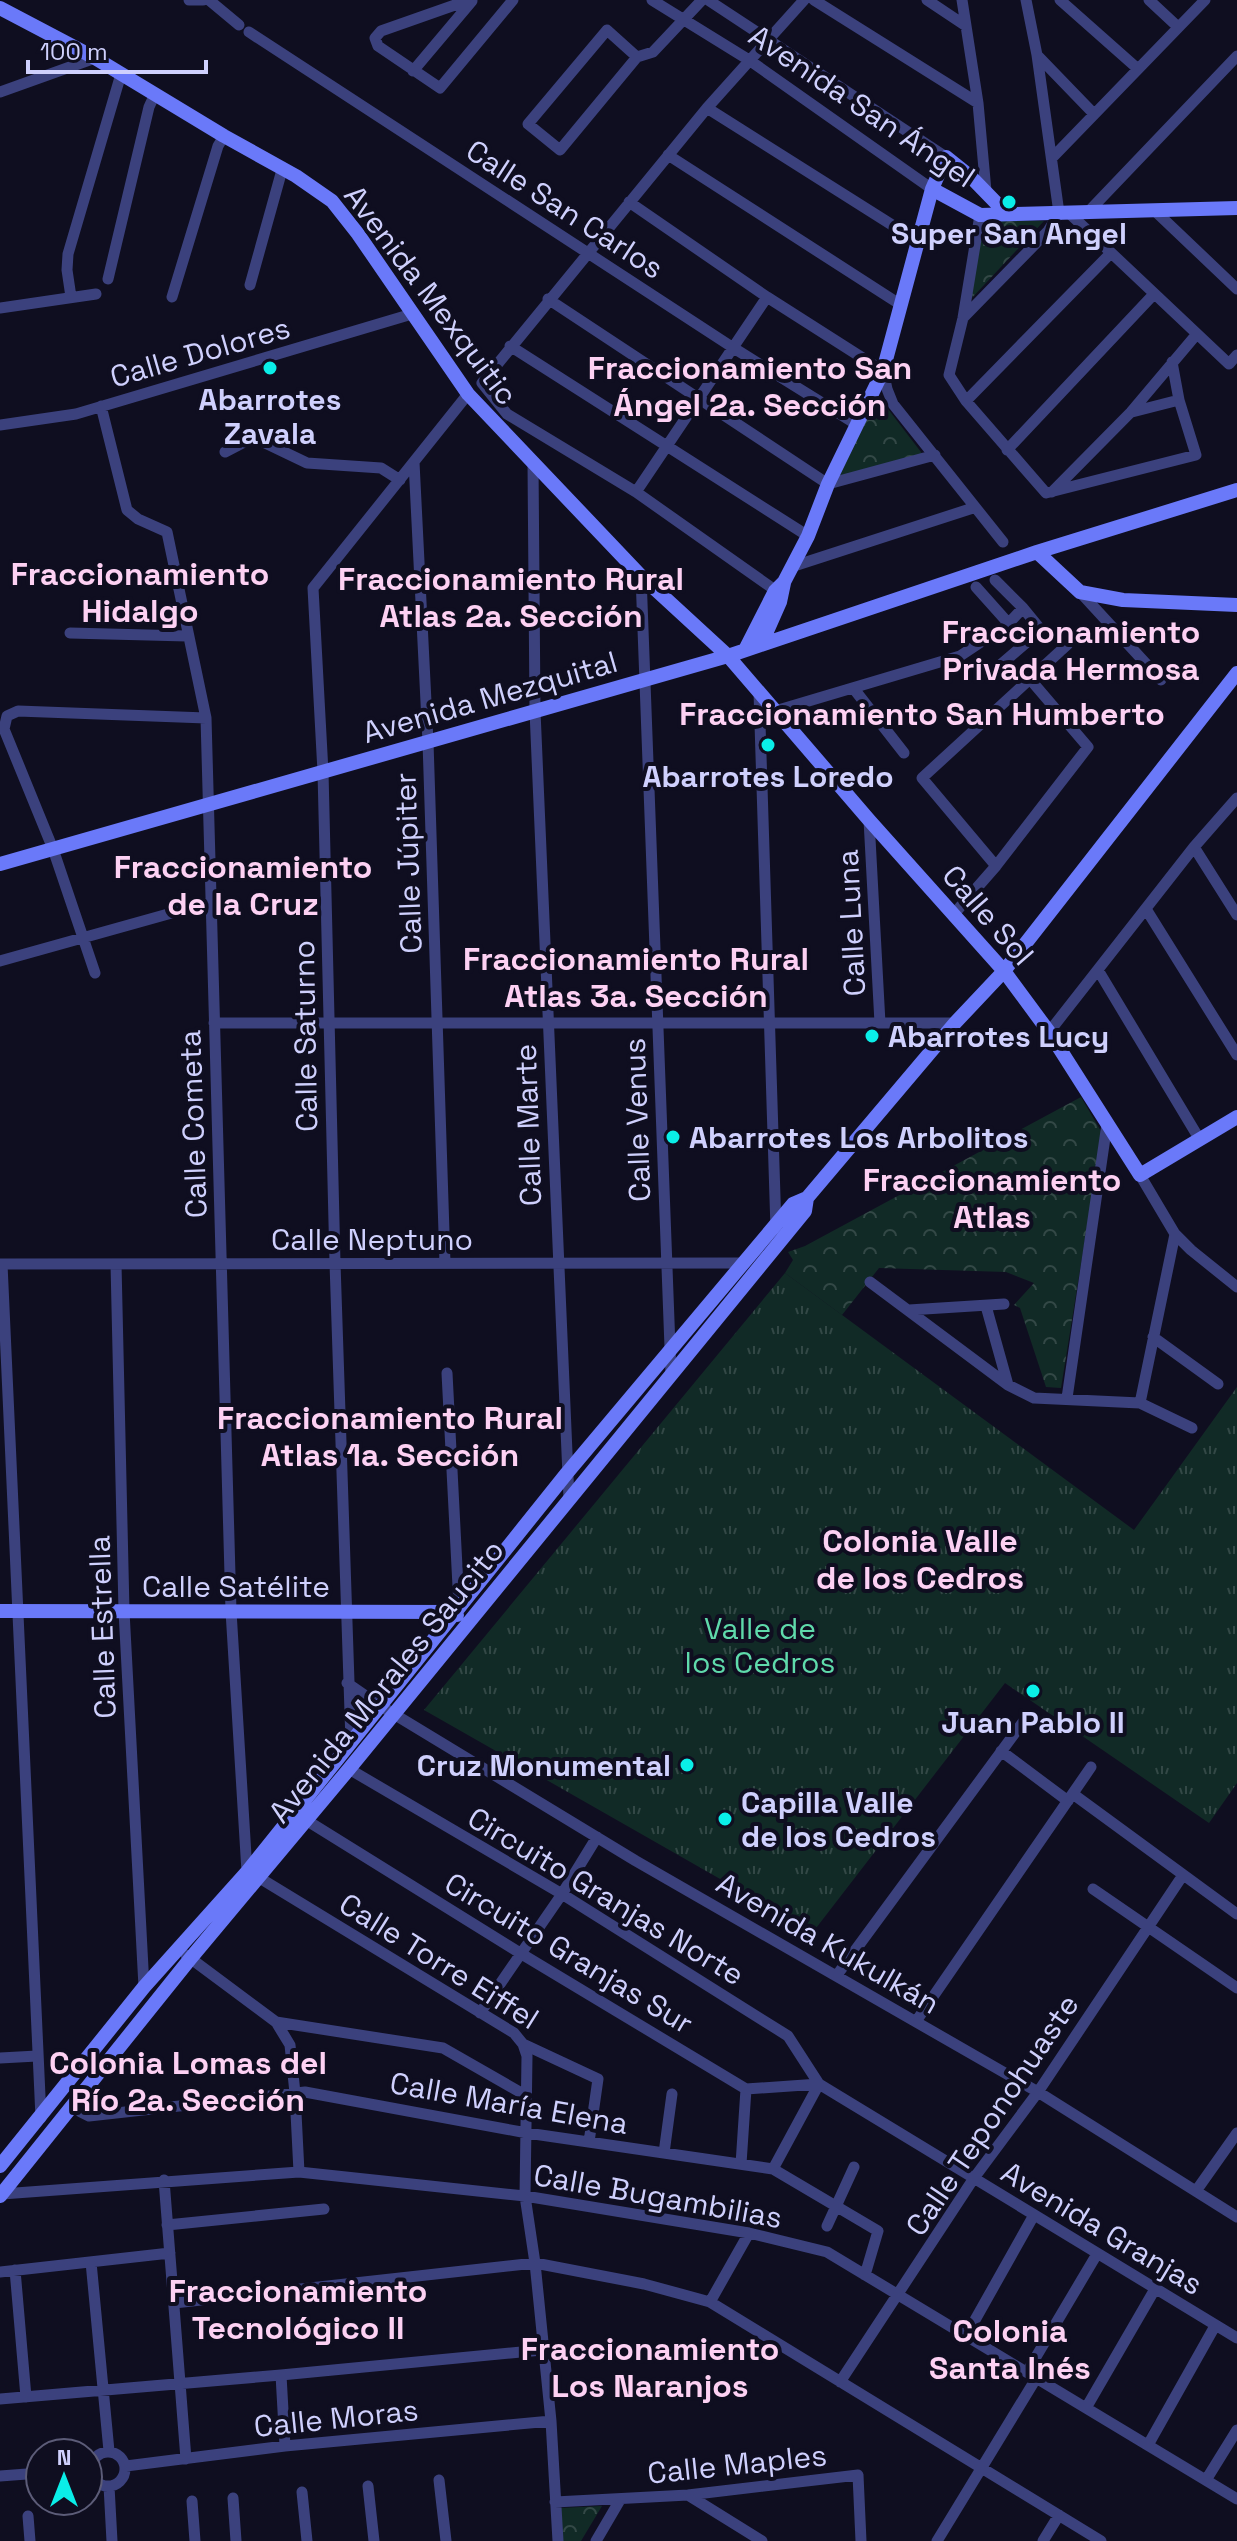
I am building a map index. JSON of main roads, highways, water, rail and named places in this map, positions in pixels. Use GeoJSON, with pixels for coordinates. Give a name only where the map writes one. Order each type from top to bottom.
{"type":"FeatureCollection","features":[{"type":"Feature","properties":{"kind":"main road","name":"Avenida Mexquitic"},"geometry":{"type":"LineString","coordinates":[[0,8],[95,58],[296,176],[332,201],[468,394],[641,576],[728,656]]}},
{"type":"Feature","properties":{"kind":"main road","name":"Avenida San Ángel"},"geometry":{"type":"LineString","coordinates":[[1007,214],[986,191],[946,157],[932,189],[980,215],[1237,208]]}},
{"type":"Feature","properties":{"kind":"main road"},"geometry":{"type":"LineString","coordinates":[[745,650],[808,536],[828,484],[883,371],[932,189]]}},
{"type":"Feature","properties":{"kind":"main road","name":"Avenida Mezquital"},"geometry":{"type":"LineString","coordinates":[[0,864],[728,656],[1037,552],[1237,490]]}},
{"type":"Feature","properties":{"kind":"main road"},"geometry":{"type":"LineString","coordinates":[[1037,552],[1080,592],[1123,600],[1237,605]]}},
{"type":"Feature","properties":{"kind":"main road"},"geometry":{"type":"LineString","coordinates":[[761,645],[780,589]]}},
{"type":"Feature","properties":{"kind":"main road","name":"Calle Sol"},"geometry":{"type":"LineString","coordinates":[[728,656],[1004,971],[1049,1032],[1140,1175],[1237,1117]]}},
{"type":"Feature","properties":{"kind":"main road","name":"Avenida Morales Saucito"},"geometry":{"type":"LineString","coordinates":[[1,2193],[73,2105],[184,1954],[252,1874],[379,1705],[456,1609],[793,1204],[807,1198],[955,1023],[1004,971],[1237,673]]}},
{"type":"Feature","properties":{"kind":"main road","name":"Avenida Morales Saucito"},"geometry":{"type":"LineString","coordinates":[[252,1874],[306,1820],[349,1769],[777,1246],[805,1211],[807,1198]]}},
{"type":"Feature","properties":{"kind":"main road"},"geometry":{"type":"LineString","coordinates":[[623,1407],[636,1417]]}},
{"type":"Feature","properties":{"kind":"main road"},"geometry":{"type":"LineString","coordinates":[[456,1609],[467,1624]]}},
{"type":"Feature","properties":{"kind":"main road","name":"Calle Satélite"},"geometry":{"type":"LineString","coordinates":[[0,1611],[347,1612],[456,1609]]}},
{"type":"Feature","properties":{"kind":"main road","name":"Avenida Morales Saucito"},"geometry":{"type":"LineString","coordinates":[[0,2166],[144,1987],[184,1954]]}},
{"type":"Feature","properties":{"kind":"place","name":"Super San Angel"},"geometry":{"type":"Point","coordinates":[1009,202]}},
{"type":"Feature","properties":{"kind":"place","name":"Abarrotes Zavala"},"geometry":{"type":"Point","coordinates":[270,368]}},
{"type":"Feature","properties":{"kind":"place","name":"Abarrotes Loredo"},"geometry":{"type":"Point","coordinates":[768,745]}},
{"type":"Feature","properties":{"kind":"place","name":"Abarrotes Lucy"},"geometry":{"type":"Point","coordinates":[872,1036]}},
{"type":"Feature","properties":{"kind":"place","name":"Abarrotes Los Arbolitos"},"geometry":{"type":"Point","coordinates":[673,1137]}},
{"type":"Feature","properties":{"kind":"place","name":"Juan Pablo II"},"geometry":{"type":"Point","coordinates":[1033,1691]}},
{"type":"Feature","properties":{"kind":"place","name":"Cruz Monumental"},"geometry":{"type":"Point","coordinates":[687,1765]}},
{"type":"Feature","properties":{"kind":"place","name":"Capilla Valle de los Cedros"},"geometry":{"type":"Point","coordinates":[725,1819]}},
{"type":"Feature","properties":{"kind":"district","name":"Fraccionamiento San Ángel 2a. Sección"},"geometry":{"type":"Point","coordinates":[750,386]}},
{"type":"Feature","properties":{"kind":"district","name":"Fraccionamiento Hidalgo"},"geometry":{"type":"Point","coordinates":[140,592]}},
{"type":"Feature","properties":{"kind":"district","name":"Fraccionamiento Rural Atlas 2a. Sección"},"geometry":{"type":"Point","coordinates":[511,598]}},
{"type":"Feature","properties":{"kind":"district","name":"Fraccionamiento Privada Hermosa"},"geometry":{"type":"Point","coordinates":[1071,650]}},
{"type":"Feature","properties":{"kind":"district","name":"Fraccionamiento San Humberto"},"geometry":{"type":"Point","coordinates":[922,714]}},
{"type":"Feature","properties":{"kind":"district","name":"Fraccionamiento de la Cruz"},"geometry":{"type":"Point","coordinates":[243,886]}},
{"type":"Feature","properties":{"kind":"district","name":"Fraccionamiento Rural Atlas 3a. Sección"},"geometry":{"type":"Point","coordinates":[636,978]}},
{"type":"Feature","properties":{"kind":"district","name":"Fraccionamiento Atlas"},"geometry":{"type":"Point","coordinates":[992,1198]}},
{"type":"Feature","properties":{"kind":"district","name":"Fraccionamiento Rural Atlas 1a. Sección"},"geometry":{"type":"Point","coordinates":[390,1436]}},
{"type":"Feature","properties":{"kind":"district","name":"Colonia Valle de los Cedros"},"geometry":{"type":"Point","coordinates":[920,1560]}},
{"type":"Feature","properties":{"kind":"district","name":"Colonia Lomas del Río 2a. Sección"},"geometry":{"type":"Point","coordinates":[188,2082]}},
{"type":"Feature","properties":{"kind":"district","name":"Fraccionamiento Tecnológico II"},"geometry":{"type":"Point","coordinates":[298,2310]}},
{"type":"Feature","properties":{"kind":"district","name":"Colonia Santa Inés"},"geometry":{"type":"Point","coordinates":[1010,2350]}},
{"type":"Feature","properties":{"kind":"district","name":"Fraccionamiento Los Naranjos"},"geometry":{"type":"Point","coordinates":[650,2368]}},
{"type":"Feature","properties":{"kind":"park label","name":"Valle de los Cedros"},"geometry":{"type":"Point","coordinates":[760,1645]}}]}
